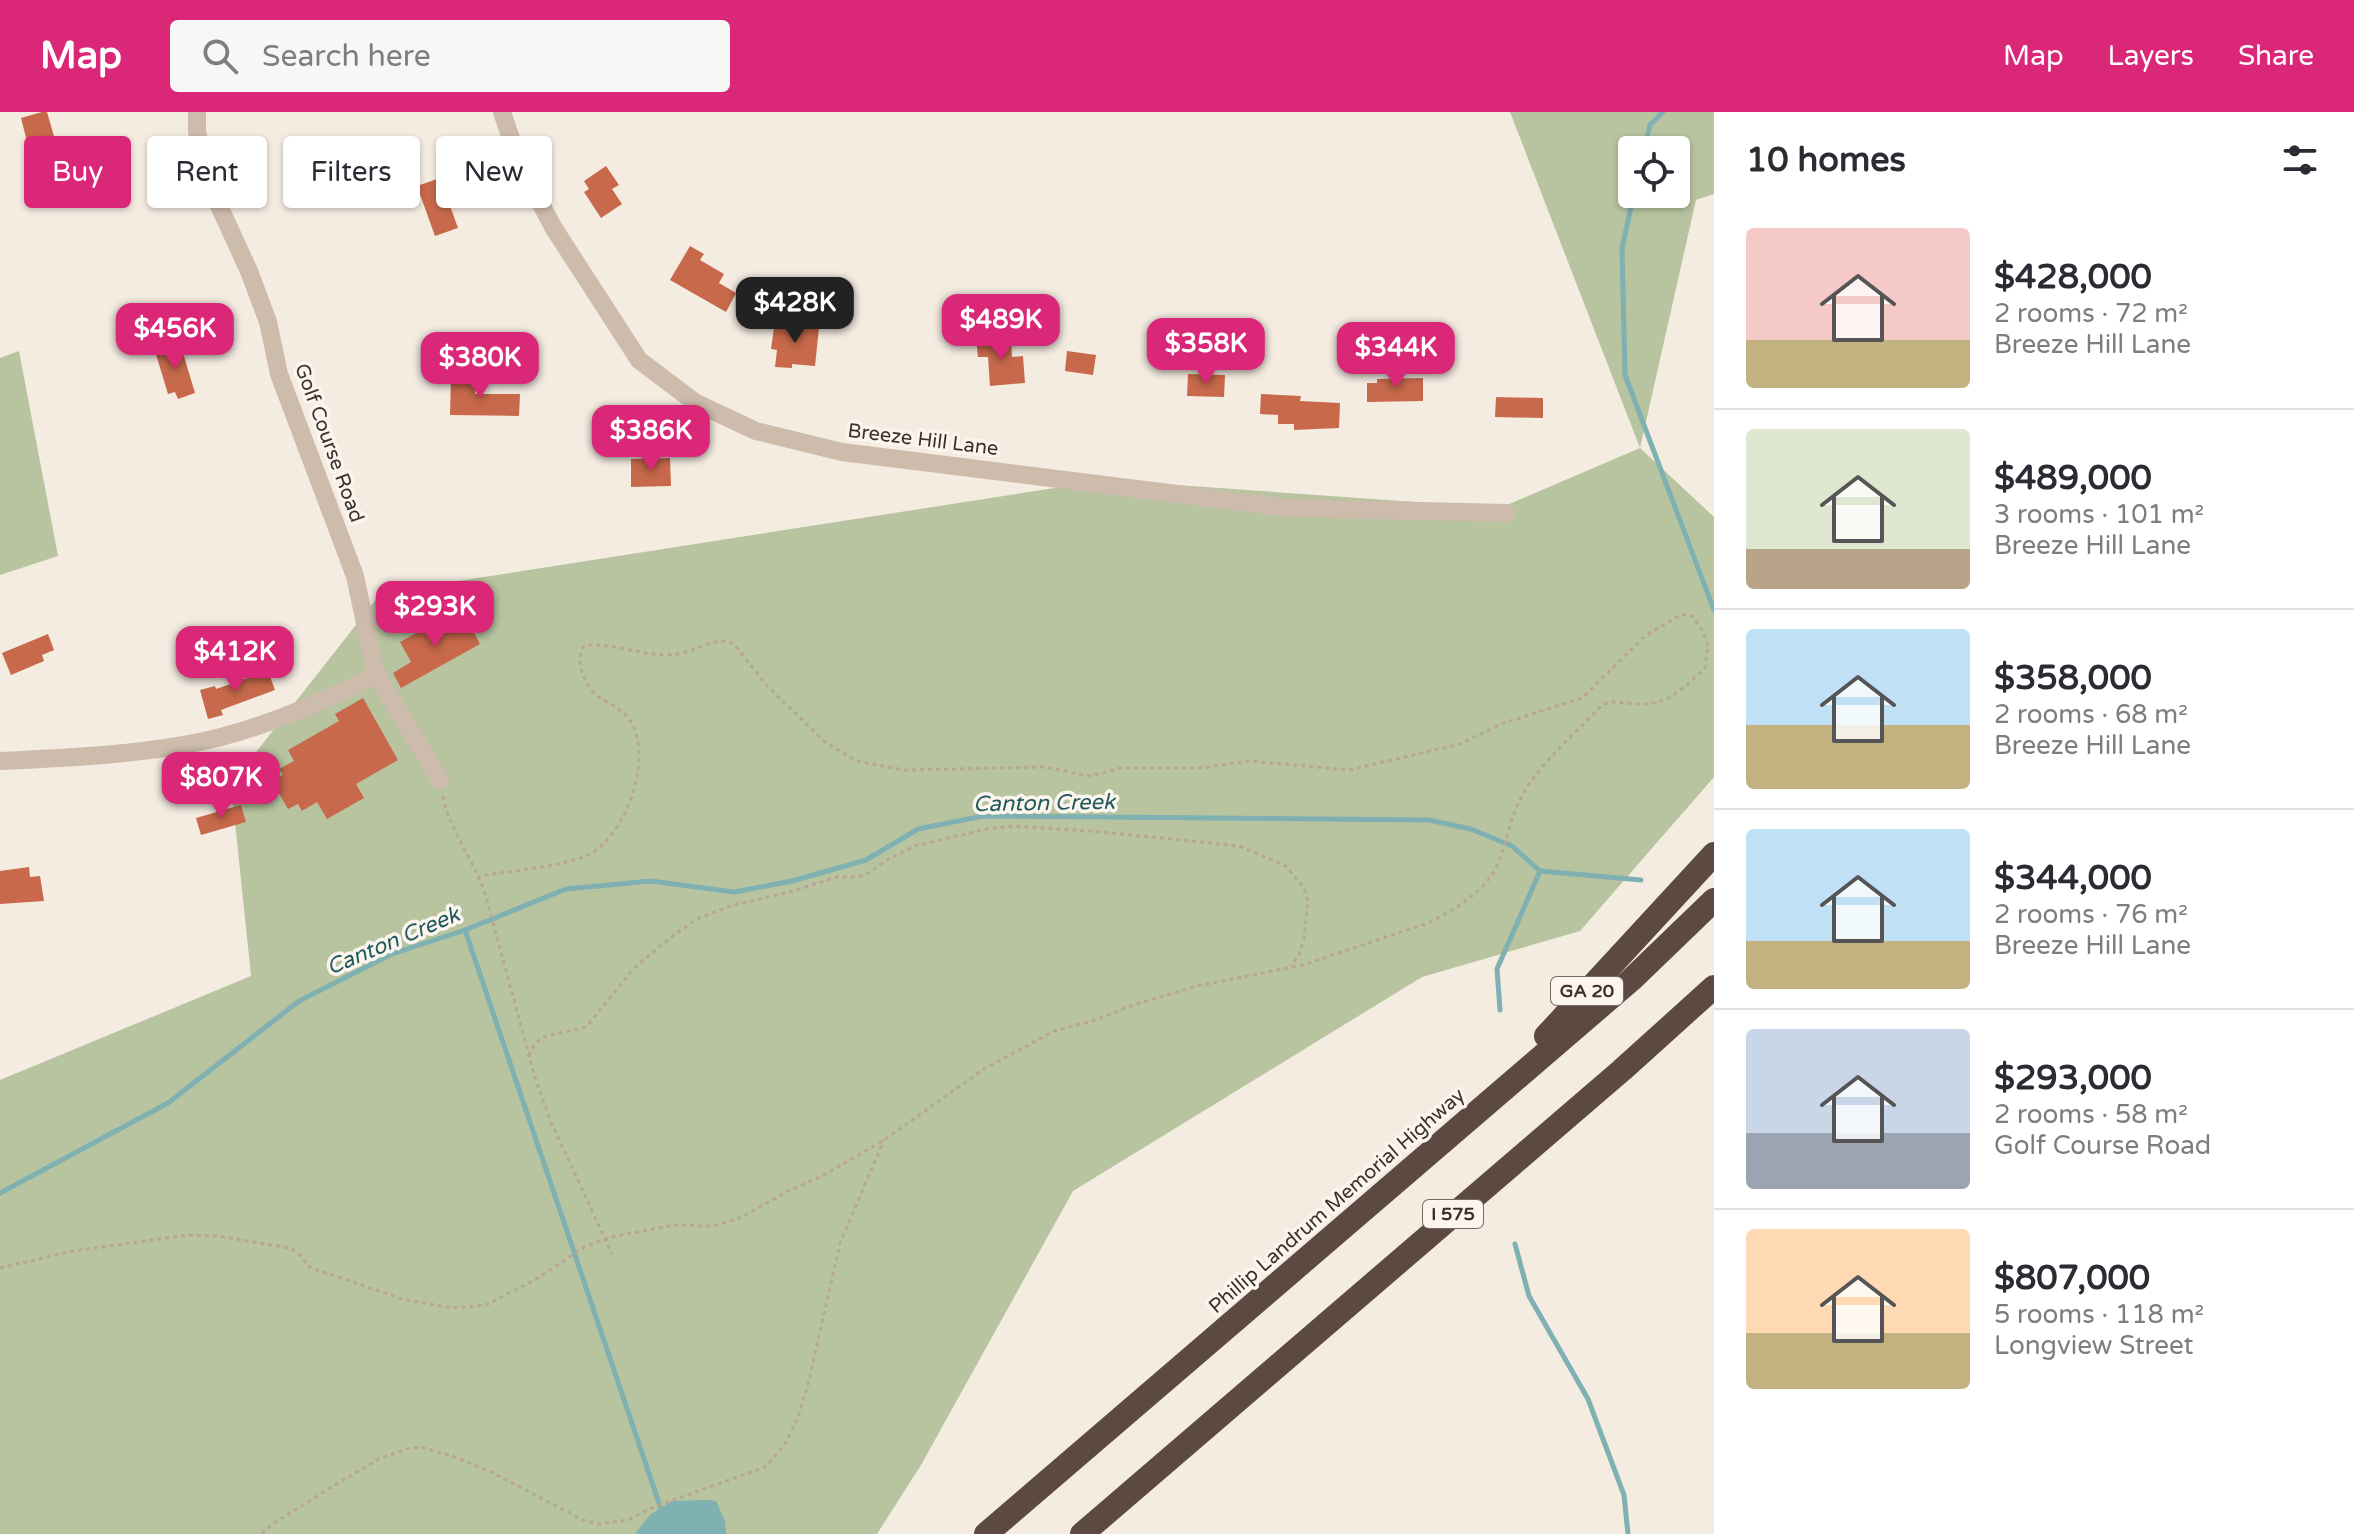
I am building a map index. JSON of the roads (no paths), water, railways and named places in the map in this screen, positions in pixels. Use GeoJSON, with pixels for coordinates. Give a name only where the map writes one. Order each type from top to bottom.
{"type":"FeatureCollection","features":[{"type":"Feature","properties":{"kind":"highway","name":"GA 20"},"geometry":{"type":"LineString","coordinates":[[1460,1128],[1714,854]]}},
{"type":"Feature","properties":{"kind":"highway","name":"Phillip Landrum Memorial Highway"},"geometry":{"type":"LineString","coordinates":[[986,1534],[1631,980],[1714,900]]}},
{"type":"Feature","properties":{"kind":"highway","name":"I 575"},"geometry":{"type":"LineString","coordinates":[[1082,1534],[1711,990]]}},
{"type":"Feature","properties":{"kind":"street","name":"Golf Course Road"},"geometry":{"type":"LineString","coordinates":[[197,112],[197,131],[209,184],[225,215],[268,322],[279,374],[355,576],[376,674],[440,780]]}},
{"type":"Feature","properties":{"kind":"street","name":"Breeze Hill Lane"},"geometry":{"type":"LineString","coordinates":[[502,112],[519,162],[553,227],[639,360],[696,403],[756,431],[842,452],[1289,508],[1507,513]]}},
{"type":"Feature","properties":{"kind":"street"},"geometry":{"type":"LineString","coordinates":[[0,761],[105,753],[221,737],[283,716],[376,674]]}},
{"type":"Feature","properties":{"kind":"water"},"geometry":{"type":"Polygon","coordinates":[[[672,1501],[716,1501],[725,1521],[726,1534],[635,1534],[650,1515],[672,1501]]]}},
{"type":"Feature","properties":{"kind":"waterway","name":"Canton Creek"},"geometry":{"type":"LineString","coordinates":[[1647,136],[1650,125],[1663,112]]}},
{"type":"Feature","properties":{"kind":"waterway","name":"Canton Creek"},"geometry":{"type":"LineString","coordinates":[[1631,208],[1622,248],[1625,375],[1714,610]]}},
{"type":"Feature","properties":{"kind":"waterway","name":"Canton Creek"},"geometry":{"type":"LineString","coordinates":[[0,1193],[168,1103],[299,1001],[392,954],[465,930],[566,889],[651,881],[734,892],[792,881],[866,860],[918,829],[983,816],[1429,820],[1471,829],[1512,846],[1540,871],[1641,880]]}},
{"type":"Feature","properties":{"kind":"waterway"},"geometry":{"type":"LineString","coordinates":[[1500,1010],[1497,969],[1540,871]]}},
{"type":"Feature","properties":{"kind":"waterway"},"geometry":{"type":"LineString","coordinates":[[465,930],[661,1509]]}},
{"type":"Feature","properties":{"kind":"waterway"},"geometry":{"type":"LineString","coordinates":[[1515,1244],[1529,1296],[1588,1399],[1624,1495],[1628,1534]]}}]}
